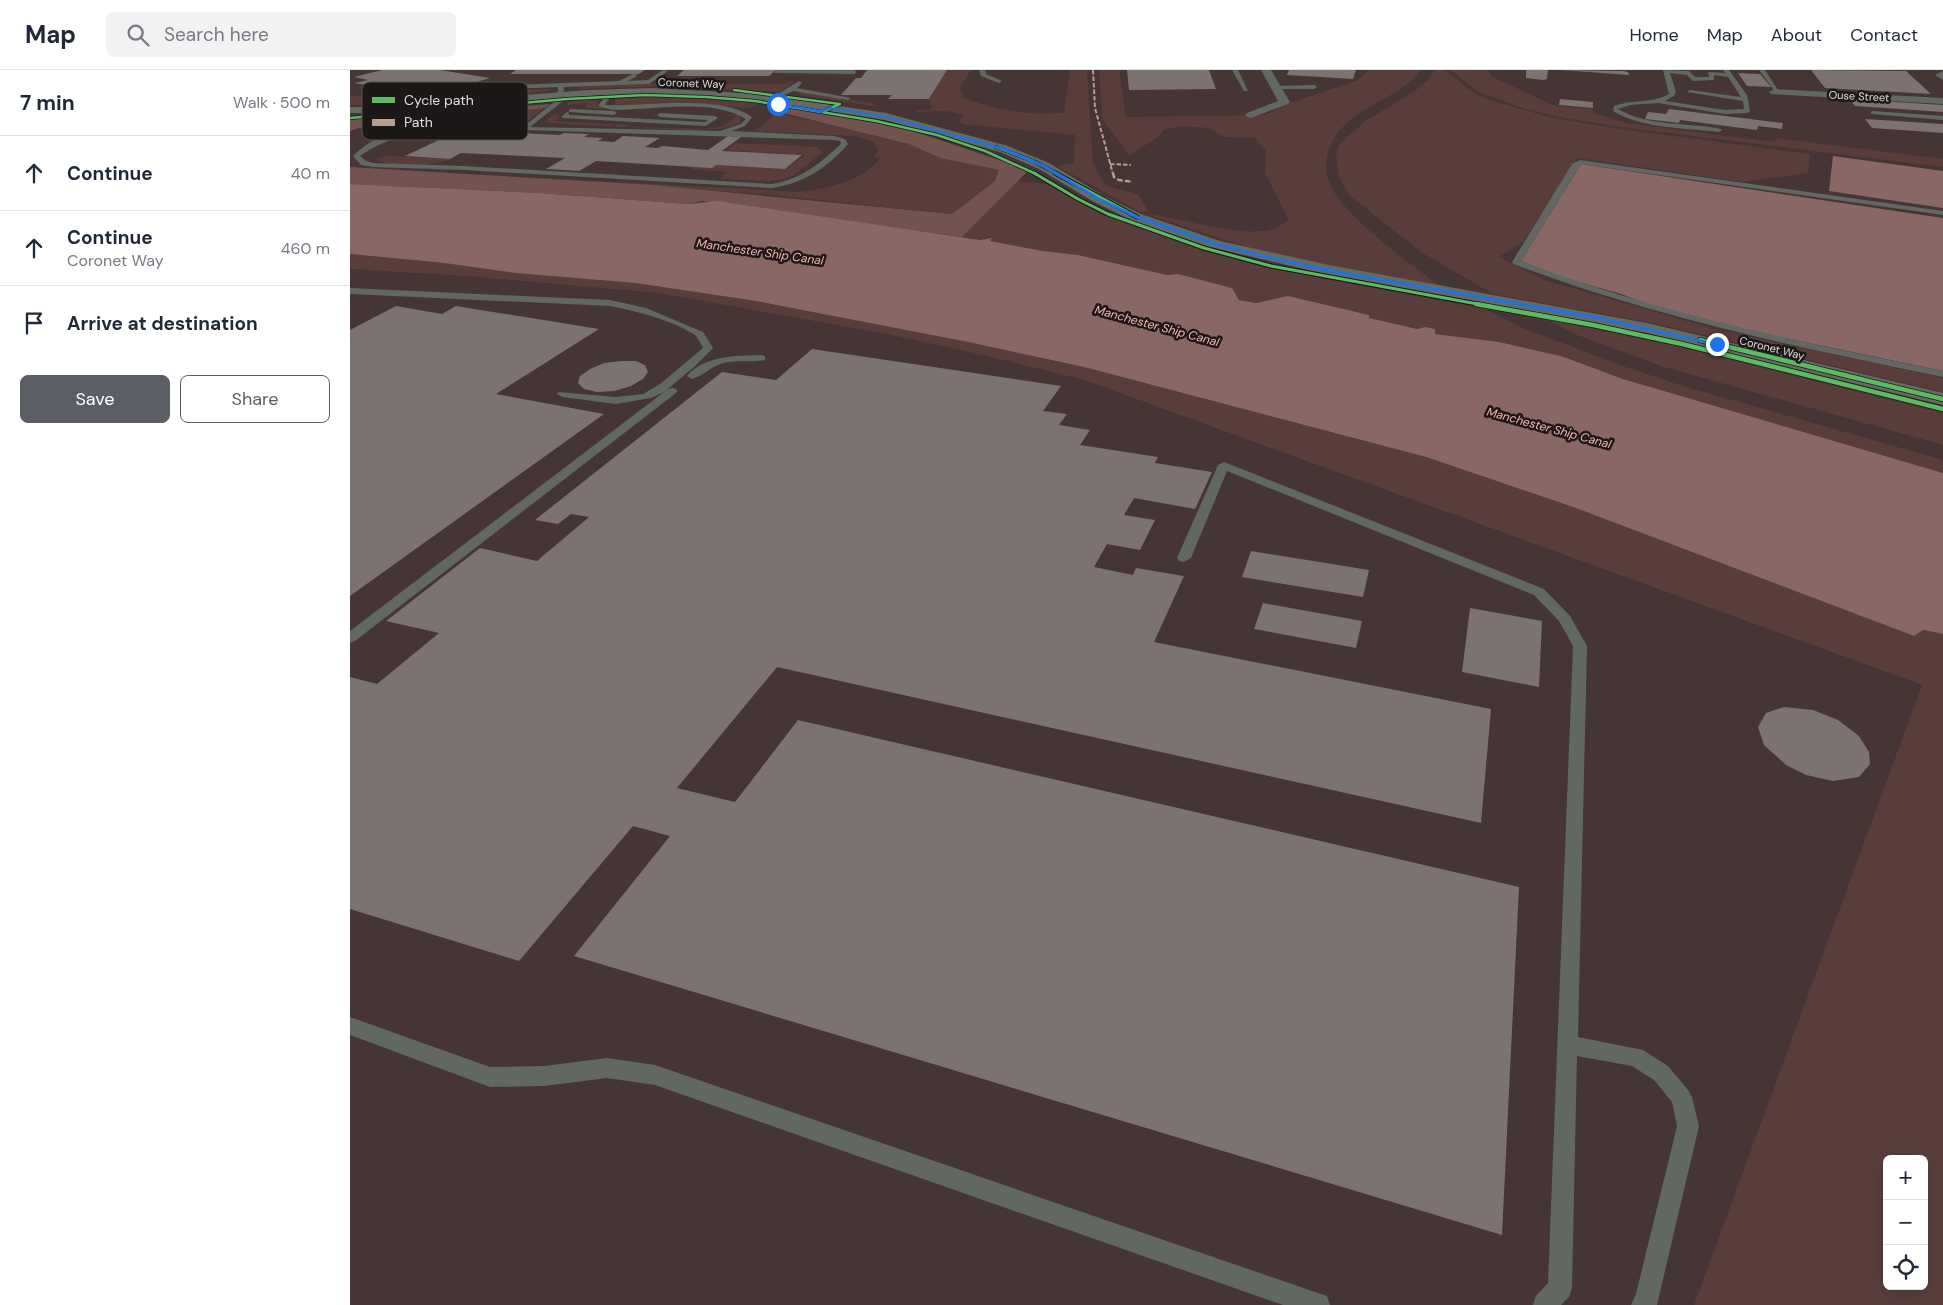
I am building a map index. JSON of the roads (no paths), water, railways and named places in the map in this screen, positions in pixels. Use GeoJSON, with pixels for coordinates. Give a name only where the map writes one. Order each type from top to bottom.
{"type":"FeatureCollection","features":[{"type":"Feature","properties":{"kind":"street"},"geometry":{"type":"LineString","coordinates":[[1251,115],[1284,102],[1266,70]]}},
{"type":"Feature","properties":{"kind":"street","name":"Coronet Way"},"geometry":{"type":"LineString","coordinates":[[528,94],[561,91],[682,92],[772,99],[886,117],[1004,149],[1036,163],[1099,199],[1136,217],[1259,256],[1681,335],[1943,399]]}},
{"type":"Feature","properties":{"kind":"street","name":"Ouse Street"},"geometry":{"type":"LineString","coordinates":[[1776,92],[1943,101]]}},
{"type":"Feature","properties":{"kind":"lane"},"geometry":{"type":"LineString","coordinates":[[982,70],[983,75],[999,81]]}},
{"type":"Feature","properties":{"kind":"lane"},"geometry":{"type":"LineString","coordinates":[[1235,70],[1246,90]]}},
{"type":"Feature","properties":{"kind":"lane"},"geometry":{"type":"LineString","coordinates":[[1660,102],[1672,96],[1673,92],[1666,70],[1689,72],[1693,79],[1701,80],[1712,80],[1710,73],[1728,72],[1748,107],[1747,111],[1738,112],[1660,102],[1623,104],[1616,107],[1615,110],[1623,115],[1643,120],[1719,130]]}},
{"type":"Feature","properties":{"kind":"lane"},"geometry":{"type":"LineString","coordinates":[[1762,70],[1776,92]]}},
{"type":"Feature","properties":{"kind":"lane"},"geometry":{"type":"LineString","coordinates":[[528,88],[561,91],[620,83],[649,82],[665,71]]}},
{"type":"Feature","properties":{"kind":"lane"},"geometry":{"type":"LineString","coordinates":[[772,99],[792,89],[815,71]]}},
{"type":"Feature","properties":{"kind":"lane"},"geometry":{"type":"LineString","coordinates":[[776,72],[854,72]]}},
{"type":"Feature","properties":{"kind":"lane"},"geometry":{"type":"LineString","coordinates":[[1943,73],[1938,75],[1943,78]]}},
{"type":"Feature","properties":{"kind":"lane"},"geometry":{"type":"LineString","coordinates":[[620,83],[635,75]]}},
{"type":"Feature","properties":{"kind":"lane"},"geometry":{"type":"LineString","coordinates":[[1275,88],[1314,87]]}},
{"type":"Feature","properties":{"kind":"lane"},"geometry":{"type":"LineString","coordinates":[[792,89],[848,98]]}},
{"type":"Feature","properties":{"kind":"lane"},"geometry":{"type":"LineString","coordinates":[[528,126],[561,100],[561,91]]}},
{"type":"Feature","properties":{"kind":"lane"},"geometry":{"type":"LineString","coordinates":[[612,92],[601,105],[612,108],[706,107],[724,109],[749,117],[743,125],[721,133]]}},
{"type":"Feature","properties":{"kind":"lane"},"geometry":{"type":"LineString","coordinates":[[1690,92],[1744,99]]}},
{"type":"Feature","properties":{"kind":"lane"},"geometry":{"type":"LineString","coordinates":[[604,112],[612,108]]}},
{"type":"Feature","properties":{"kind":"lane"},"geometry":{"type":"LineString","coordinates":[[544,114],[571,110],[715,118],[706,124],[564,117],[571,110]]}},
{"type":"Feature","properties":{"kind":"lane"},"geometry":{"type":"LineString","coordinates":[[1873,113],[1943,118]]}},
{"type":"Feature","properties":{"kind":"lane"},"geometry":{"type":"LineString","coordinates":[[383,140],[356,156],[364,163],[373,166],[464,168],[772,186],[788,184],[810,175],[845,144],[843,140],[834,138],[721,133],[528,129]]}},
{"type":"Feature","properties":{"kind":"lane"},"geometry":{"type":"LineString","coordinates":[[1943,213],[1580,162],[1576,164],[1516,262],[1565,282],[1665,313],[1740,332],[1943,374]]}},
{"type":"Feature","properties":{"kind":"lane"},"geometry":{"type":"LineString","coordinates":[[350,291],[610,303],[644,310],[672,321],[700,334],[708,348],[702,356],[659,390],[648,396],[628,400],[600,400],[562,394]]}},
{"type":"Feature","properties":{"kind":"lane"},"geometry":{"type":"LineString","coordinates":[[350,638],[706,365],[729,359],[761,358]]}},
{"type":"Feature","properties":{"kind":"lane"},"geometry":{"type":"LineString","coordinates":[[1184,558],[1224,465],[1539,592],[1565,619],[1580,646],[1560,1288],[1545,1305]]}},
{"type":"Feature","properties":{"kind":"lane"},"geometry":{"type":"LineString","coordinates":[[350,1026],[490,1077],[544,1076],[607,1068],[655,1075],[1318,1305]]}},
{"type":"Feature","properties":{"kind":"lane"},"geometry":{"type":"LineString","coordinates":[[1567,1045],[1636,1058],[1661,1073],[1681,1097],[1688,1126],[1647,1300],[1643,1305]]}},
{"type":"Feature","properties":{"kind":"water"},"geometry":{"type":"Polygon","coordinates":[[[1833,156],[1943,171],[1943,208],[1829,191],[1833,156]]]}},
{"type":"Feature","properties":{"kind":"water"},"geometry":{"type":"Polygon","coordinates":[[[1581,164],[1943,218],[1943,371],[1742,329],[1660,309],[1621,294],[1568,279],[1521,261],[1581,164]]]}},
{"type":"Feature","properties":{"kind":"water","name":"Manchester Ship Canal"},"geometry":{"type":"Polygon","coordinates":[[[350,184],[540,193],[689,204],[717,201],[980,240],[992,238],[990,241],[1043,251],[1078,255],[1167,275],[1178,274],[1232,288],[1239,300],[1256,303],[1288,296],[1369,315],[1369,318],[1417,329],[1425,327],[1435,329],[1435,334],[1499,342],[1561,356],[1623,379],[1943,473],[1943,634],[1923,630],[1914,636],[1573,507],[1426,457],[1084,367],[963,341],[756,301],[635,283],[515,273],[444,263],[350,254],[350,184]]]}}]}
